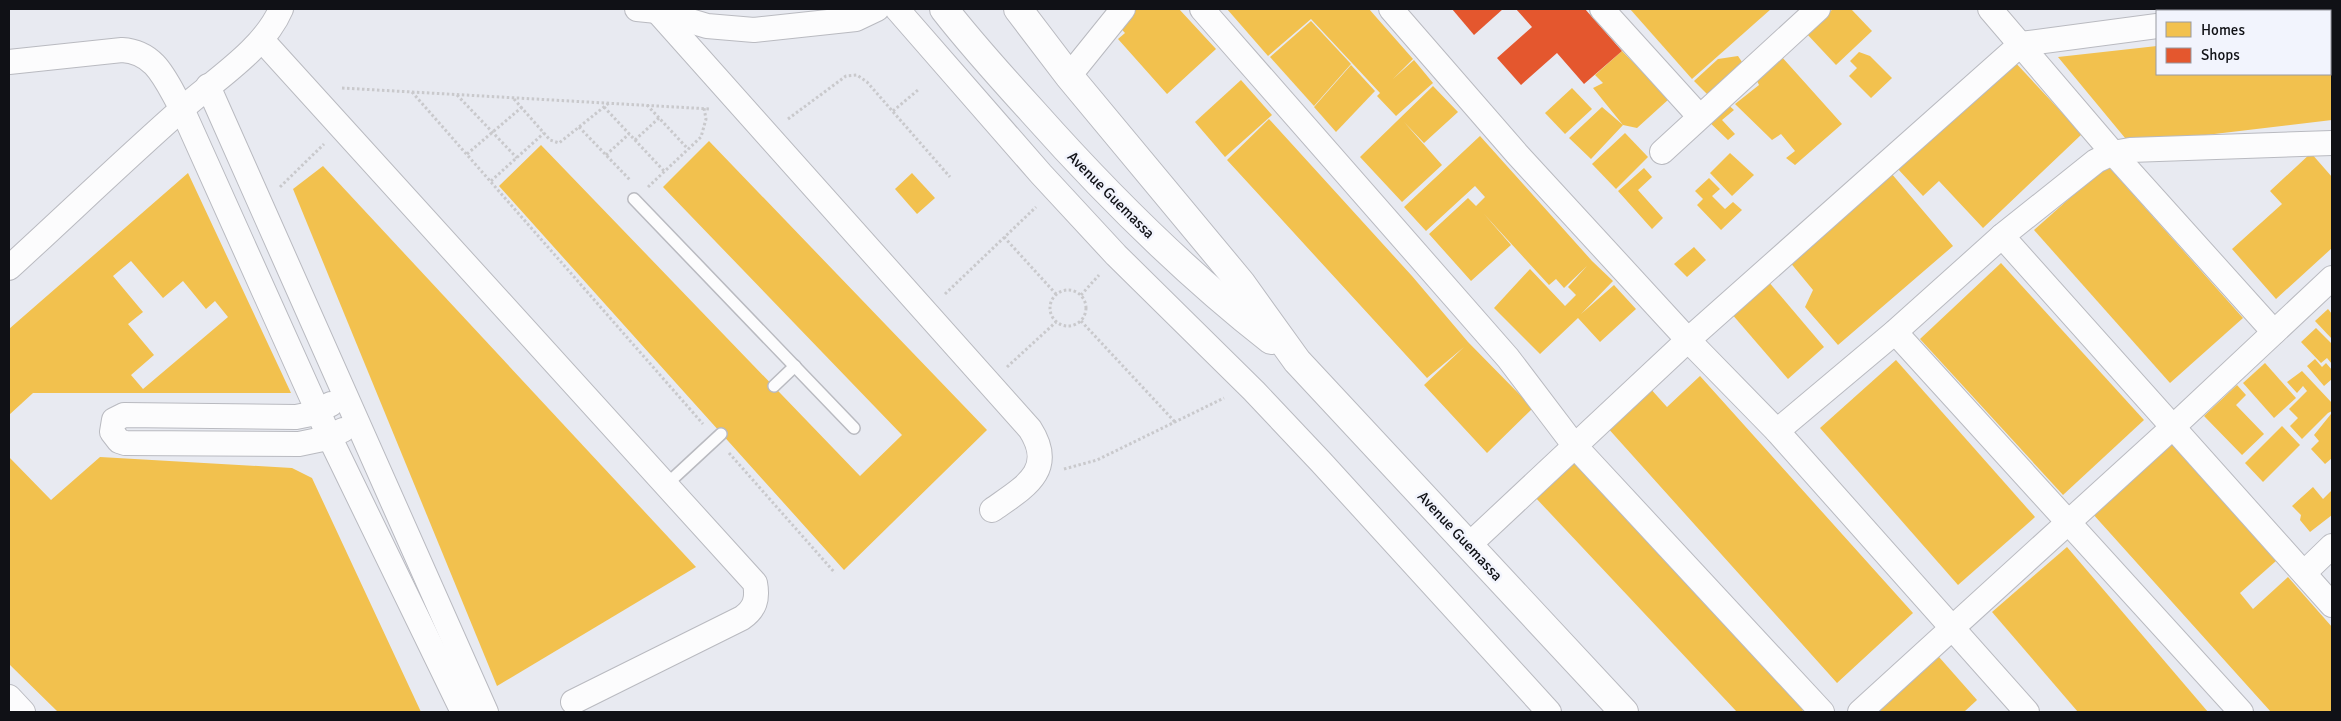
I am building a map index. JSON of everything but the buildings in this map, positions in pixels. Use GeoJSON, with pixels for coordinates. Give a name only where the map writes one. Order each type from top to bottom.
{"type":"FeatureCollection","features":[{"type":"Feature","properties":{"kind":"main road","name":"Avenue Guemassa"},"geometry":{"type":"LineString","coordinates":[[944,9],[971,44],[1073,157],[1160,245],[1227,306],[1297,360]]}},
{"type":"Feature","properties":{"kind":"main road","name":"Avenue Guemassa"},"geometry":{"type":"LineString","coordinates":[[1018,9],[1069,76],[1241,283],[1297,360],[1624,712]]}},
{"type":"Feature","properties":{"kind":"street"},"geometry":{"type":"LineString","coordinates":[[9,268],[182,109],[262,40],[281,9]]}},
{"type":"Feature","properties":{"kind":"street"},"geometry":{"type":"LineString","coordinates":[[652,9],[707,26],[754,30],[856,19],[877,9]]}},
{"type":"Feature","properties":{"kind":"street"},"geometry":{"type":"LineString","coordinates":[[652,9],[746,110],[1037,439],[1040,463],[1036,474],[1029,484],[992,510]]}},
{"type":"Feature","properties":{"kind":"street"},"geometry":{"type":"LineString","coordinates":[[897,9],[945,67],[1054,189],[1176,316],[1248,386],[1321,462],[1549,712]]}},
{"type":"Feature","properties":{"kind":"street"},"geometry":{"type":"LineString","coordinates":[[1069,76],[1123,9]]}},
{"type":"Feature","properties":{"kind":"street"},"geometry":{"type":"LineString","coordinates":[[1202,9],[1508,358],[1574,445],[1822,712]]}},
{"type":"Feature","properties":{"kind":"street"},"geometry":{"type":"LineString","coordinates":[[1391,9],[1517,154],[1688,340],[1777,432],[2027,712]]}},
{"type":"Feature","properties":{"kind":"street"},"geometry":{"type":"LineString","coordinates":[[1602,9],[1699,116]]}},
{"type":"Feature","properties":{"kind":"street"},"geometry":{"type":"LineString","coordinates":[[1662,152],[1804,13]]}},
{"type":"Feature","properties":{"kind":"street"},"geometry":{"type":"LineString","coordinates":[[2001,14],[2021,44],[2113,153],[2274,332]]}},
{"type":"Feature","properties":{"kind":"street"},"geometry":{"type":"LineString","coordinates":[[1468,545],[1688,340],[2021,44],[2148,21]]}},
{"type":"Feature","properties":{"kind":"street"},"geometry":{"type":"LineString","coordinates":[[262,40],[750,574],[755,583],[757,593],[755,603],[750,612],[742,618],[573,702]]}},
{"type":"Feature","properties":{"kind":"street"},"geometry":{"type":"LineString","coordinates":[[9,62],[122,50],[135,51],[146,56],[156,66],[182,109],[329,436],[463,712]]}},
{"type":"Feature","properties":{"kind":"street"},"geometry":{"type":"LineString","coordinates":[[208,86],[486,712]]}},
{"type":"Feature","properties":{"kind":"street"},"geometry":{"type":"LineString","coordinates":[[1777,432],[1895,332],[2002,236],[2088,166],[2113,153],[2130,150],[2332,143]]}},
{"type":"Feature","properties":{"kind":"street"},"geometry":{"type":"LineString","coordinates":[[2002,236],[2332,605]]}},
{"type":"Feature","properties":{"kind":"street"},"geometry":{"type":"LineString","coordinates":[[1860,712],[2173,427],[2332,278]]}},
{"type":"Feature","properties":{"kind":"street"},"geometry":{"type":"LineString","coordinates":[[1895,332],[2241,712]]}},
{"type":"Feature","properties":{"kind":"street"},"geometry":{"type":"LineString","coordinates":[[346,396],[318,411],[296,417],[124,414],[114,420],[112,432],[119,441],[125,443],[299,444],[315,442],[358,422]]}},
{"type":"Feature","properties":{"kind":"street"},"geometry":{"type":"LineString","coordinates":[[2304,573],[2332,546]]}},
{"type":"Feature","properties":{"kind":"street"},"geometry":{"type":"LineString","coordinates":[[9,697],[23,712]]}},
{"type":"Feature","properties":{"kind":"lane"},"geometry":{"type":"LineString","coordinates":[[638,195],[854,428]]}},
{"type":"Feature","properties":{"kind":"lane"},"geometry":{"type":"LineString","coordinates":[[774,386],[795,366]]}},
{"type":"Feature","properties":{"kind":"lane"},"geometry":{"type":"LineString","coordinates":[[667,484],[719,436]]}},
{"type":"Feature","properties":{"kind":"path"},"geometry":{"type":"LineString","coordinates":[[767,134],[846,76],[862,77],[950,177]]}},
{"type":"Feature","properties":{"kind":"path"},"geometry":{"type":"LineString","coordinates":[[304,86],[746,110]]}},
{"type":"Feature","properties":{"kind":"path"},"geometry":{"type":"LineString","coordinates":[[893,111],[918,90]]}},
{"type":"Feature","properties":{"kind":"path"},"geometry":{"type":"LineString","coordinates":[[412,92],[719,436],[835,573]]}},
{"type":"Feature","properties":{"kind":"path"},"geometry":{"type":"LineString","coordinates":[[457,94],[516,158]]}},
{"type":"Feature","properties":{"kind":"path"},"geometry":{"type":"LineString","coordinates":[[514,98],[552,142],[559,143],[609,103]]}},
{"type":"Feature","properties":{"kind":"path"},"geometry":{"type":"LineString","coordinates":[[647,105],[688,149]]}},
{"type":"Feature","properties":{"kind":"path"},"geometry":{"type":"LineString","coordinates":[[467,154],[522,107]]}},
{"type":"Feature","properties":{"kind":"path"},"geometry":{"type":"LineString","coordinates":[[604,107],[664,171]]}},
{"type":"Feature","properties":{"kind":"path"},"geometry":{"type":"LineString","coordinates":[[579,127],[606,155],[638,195],[701,137],[704,129],[704,108]]}},
{"type":"Feature","properties":{"kind":"path"},"geometry":{"type":"LineString","coordinates":[[635,140],[659,118]]}},
{"type":"Feature","properties":{"kind":"path"},"geometry":{"type":"LineString","coordinates":[[261,204],[341,127]]}},
{"type":"Feature","properties":{"kind":"path"},"geometry":{"type":"LineString","coordinates":[[491,181],[544,133]]}},
{"type":"Feature","properties":{"kind":"path"},"geometry":{"type":"LineString","coordinates":[[606,155],[629,134]]}},
{"type":"Feature","properties":{"kind":"path"},"geometry":{"type":"LineString","coordinates":[[926,312],[1054,189]]}},
{"type":"Feature","properties":{"kind":"path"},"geometry":{"type":"LineString","coordinates":[[1004,238],[1056,294]]}},
{"type":"Feature","properties":{"kind":"path"},"geometry":{"type":"LineString","coordinates":[[1069,290],[1081,295],[1086,308],[1081,321],[1069,326],[1056,322],[1050,308],[1051,300],[1056,294],[1069,290]]}},
{"type":"Feature","properties":{"kind":"path"},"geometry":{"type":"LineString","coordinates":[[1081,321],[1175,422]]}},
{"type":"Feature","properties":{"kind":"path"},"geometry":{"type":"LineString","coordinates":[[989,383],[1056,322]]}},
{"type":"Feature","properties":{"kind":"path"},"geometry":{"type":"LineString","coordinates":[[1036,474],[1097,460],[1248,386]]}}]}
